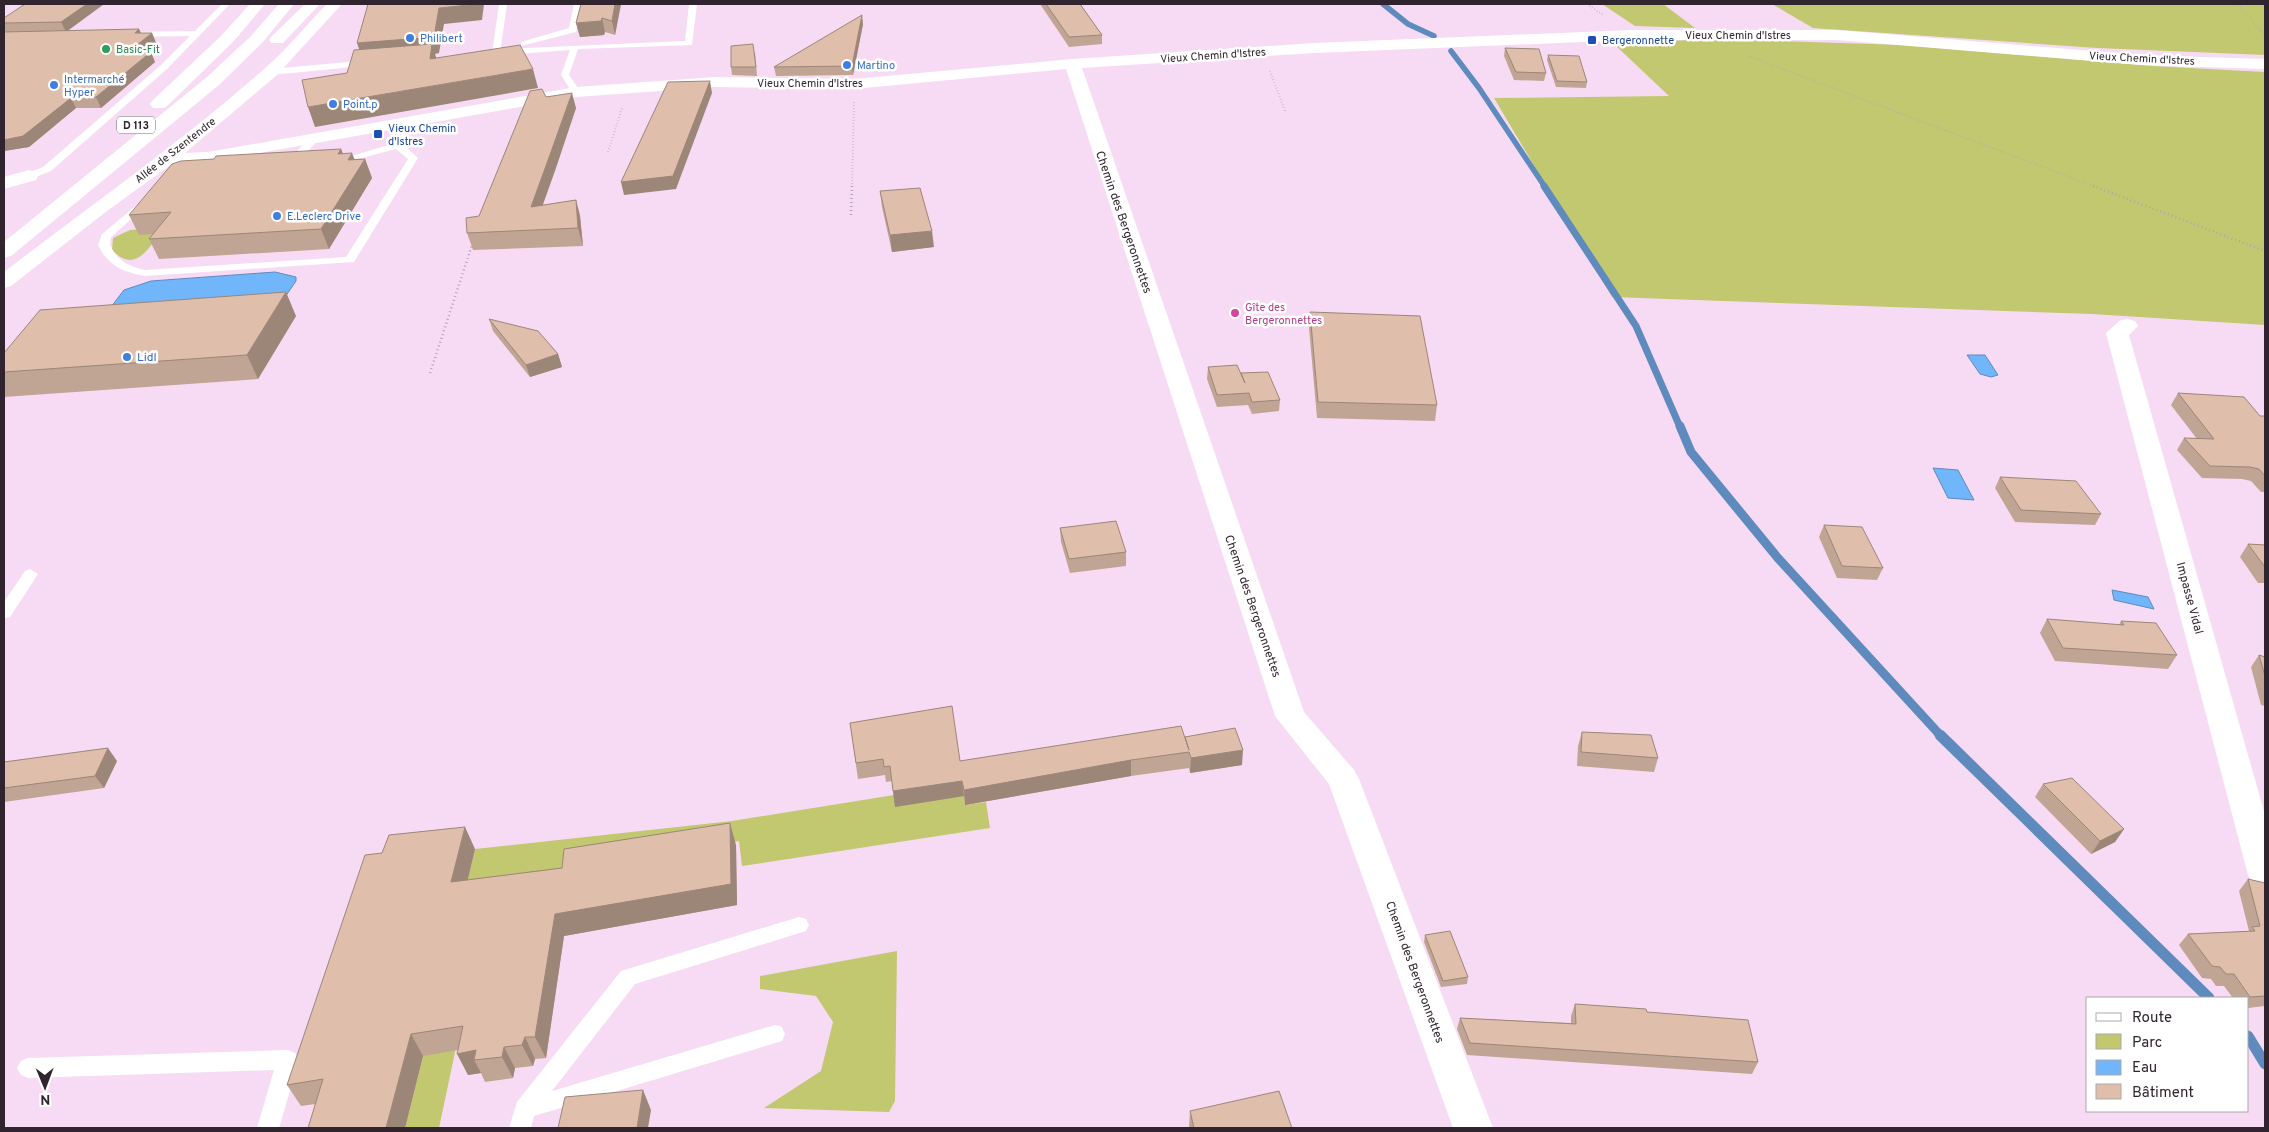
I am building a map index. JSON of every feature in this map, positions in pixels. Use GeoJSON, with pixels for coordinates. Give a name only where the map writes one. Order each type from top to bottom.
{"type":"FeatureCollection","features":[{"type":"Feature","properties":{"kind":"street","name":"D 113"},"geometry":{"type":"LineString","coordinates":[[4,235],[77,176],[175,90],[258,4]]}},
{"type":"Feature","properties":{"kind":"street","name":"D 113"},"geometry":{"type":"LineString","coordinates":[[4,252],[214,81],[257,39],[287,4]]}},
{"type":"Feature","properties":{"kind":"street"},"geometry":{"type":"LineString","coordinates":[[55,212],[208,100],[270,46],[313,4]]}},
{"type":"Feature","properties":{"kind":"street","name":"Allée de Szentendre"},"geometry":{"type":"LineString","coordinates":[[4,282],[100,207],[167,159],[271,72],[335,4]]}},
{"type":"Feature","properties":{"kind":"street","name":"Vieux Chemin d'Istres"},"geometry":{"type":"LineString","coordinates":[[167,159],[208,158],[576,92],[716,82],[854,84],[1072,64],[1263,51],[1623,36],[1818,35],[1903,40],[2141,60],[2265,64]]}},
{"type":"Feature","properties":{"kind":"street","name":"Chemin des Bergeronnettes"},"geometry":{"type":"LineString","coordinates":[[1072,64],[1290,716],[1343,779],[1473,1128]]}},
{"type":"Feature","properties":{"kind":"street"},"geometry":{"type":"LineString","coordinates":[[4,183],[29,176]]}},
{"type":"Feature","properties":{"kind":"street","name":"Impasse Vidal"},"geometry":{"type":"LineString","coordinates":[[2127,326],[2117,333],[2265,875]]}},
{"type":"Feature","properties":{"kind":"lane"},"geometry":{"type":"LineString","coordinates":[[29,176],[47,169],[164,67],[226,4]]}},
{"type":"Feature","properties":{"kind":"lane"},"geometry":{"type":"LineString","coordinates":[[496,53],[503,4]]}},
{"type":"Feature","properties":{"kind":"lane"},"geometry":{"type":"LineString","coordinates":[[496,53],[574,30],[578,4]]}},
{"type":"Feature","properties":{"kind":"lane"},"geometry":{"type":"LineString","coordinates":[[486,54],[575,47],[689,43],[692,4]]}},
{"type":"Feature","properties":{"kind":"lane"},"geometry":{"type":"LineString","coordinates":[[121,34],[198,33]]}},
{"type":"Feature","properties":{"kind":"lane"},"geometry":{"type":"LineString","coordinates":[[575,47],[565,75],[576,92]]}},
{"type":"Feature","properties":{"kind":"lane"},"geometry":{"type":"LineString","coordinates":[[271,72],[378,62]]}},
{"type":"Feature","properties":{"kind":"lane"},"geometry":{"type":"LineString","coordinates":[[350,158],[398,145],[415,121]]}},
{"type":"Feature","properties":{"kind":"lane"},"geometry":{"type":"LineString","coordinates":[[275,162],[301,153],[314,139]]}},
{"type":"Feature","properties":{"kind":"lane"},"geometry":{"type":"LineString","coordinates":[[154,194],[106,236],[104,245],[108,254],[129,270],[165,273],[350,260],[413,158],[398,145]]}},
{"type":"Feature","properties":{"kind":"lane"},"geometry":{"type":"LineString","coordinates":[[197,169],[216,167]]}},
{"type":"Feature","properties":{"kind":"lane"},"geometry":{"type":"LineString","coordinates":[[4,613],[30,574]]}},
{"type":"Feature","properties":{"kind":"lane"},"geometry":{"type":"LineString","coordinates":[[523,1119],[628,977],[799,925]]}},
{"type":"Feature","properties":{"kind":"lane"},"geometry":{"type":"LineString","coordinates":[[523,1119],[775,1034]]}},
{"type":"Feature","properties":{"kind":"lane"},"geometry":{"type":"LineString","coordinates":[[28,1068],[288,1060],[268,1128]]}},
{"type":"Feature","properties":{"kind":"path"},"geometry":{"type":"LineString","coordinates":[[2238,4],[2265,35]]}},
{"type":"Feature","properties":{"kind":"path"},"geometry":{"type":"LineString","coordinates":[[1263,51],[1285,111]]}},
{"type":"Feature","properties":{"kind":"path"},"geometry":{"type":"LineString","coordinates":[[1744,55],[2265,251]]}},
{"type":"Feature","properties":{"kind":"path"},"geometry":{"type":"LineString","coordinates":[[851,215],[854,84]]}},
{"type":"Feature","properties":{"kind":"path"},"geometry":{"type":"LineString","coordinates":[[608,152],[622,111],[624,97],[609,90]]}},
{"type":"Feature","properties":{"kind":"path"},"geometry":{"type":"LineString","coordinates":[[430,373],[474,238]]}},
{"type":"Feature","properties":{"kind":"green space"},"geometry":{"type":"Polygon","coordinates":[[[1602,4],[1663,4],[1695,28],[1635,26],[1602,4]]]}},
{"type":"Feature","properties":{"kind":"green space"},"geometry":{"type":"Polygon","coordinates":[[[1772,4],[2265,4],[2265,55],[2097,48],[1813,28],[1772,4]]]}},
{"type":"Feature","properties":{"kind":"green space"},"geometry":{"type":"Polygon","coordinates":[[[1720,39],[1904,45],[2153,66],[2265,72],[2265,325],[2092,314],[1612,297],[1494,98],[1669,96],[1613,43],[1720,39]]]}},
{"type":"Feature","properties":{"kind":"green space"},"geometry":{"type":"Polygon","coordinates":[[[143,229],[160,233],[139,257],[127,260],[112,250],[113,238],[130,230],[143,229]]]}},
{"type":"Feature","properties":{"kind":"green space"},"geometry":{"type":"Polygon","coordinates":[[[894,795],[964,796],[965,805],[986,802],[990,828],[742,866],[739,841],[569,868],[488,896],[439,1128],[405,1128],[475,849],[732,821],[894,795]]]}},
{"type":"Feature","properties":{"kind":"green space"},"geometry":{"type":"Polygon","coordinates":[[[897,951],[895,1101],[889,1112],[764,1108],[821,1071],[833,1022],[816,996],[760,989],[760,976],[897,951]]]}},
{"type":"Feature","properties":{"kind":"water"},"geometry":{"type":"Polygon","coordinates":[[[275,272],[296,277],[296,281],[281,303],[111,307],[124,290],[151,281],[275,272]]]}},
{"type":"Feature","properties":{"kind":"water"},"geometry":{"type":"Polygon","coordinates":[[[1967,355],[1985,355],[1998,375],[1991,377],[1980,374],[1967,355]]]}},
{"type":"Feature","properties":{"kind":"water"},"geometry":{"type":"Polygon","coordinates":[[[1933,468],[1958,470],[1974,500],[1948,498],[1933,468]]]}},
{"type":"Feature","properties":{"kind":"water"},"geometry":{"type":"Polygon","coordinates":[[[2112,590],[2148,597],[2154,609],[2114,600],[2112,590]]]}},
{"type":"Feature","properties":{"kind":"building"},"geometry":{"type":"Polygon","coordinates":[[[25,4],[87,4],[61,22],[4,23],[4,18],[25,4]]]}},
{"type":"Feature","properties":{"kind":"building"},"geometry":{"type":"Polygon","coordinates":[[[368,4],[478,4],[439,8],[434,37],[357,43],[368,4]]]}},
{"type":"Feature","properties":{"kind":"building"},"geometry":{"type":"Polygon","coordinates":[[[581,4],[615,4],[612,21],[602,18],[601,21],[576,23],[581,4]]]}},
{"type":"Feature","properties":{"kind":"building"},"geometry":{"type":"Polygon","coordinates":[[[1046,4],[1080,4],[1102,35],[1069,37],[1046,4]]]}},
{"type":"Feature","properties":{"kind":"building"},"geometry":{"type":"Polygon","coordinates":[[[862,15],[852,66],[774,67],[862,15]]]}},
{"type":"Feature","properties":{"kind":"building","name":"Intermarché Hyper"},"geometry":{"type":"Polygon","coordinates":[[[139,29],[135,33],[152,33],[127,53],[151,52],[96,97],[71,98],[23,136],[4,140],[4,32],[139,29]]]}},
{"type":"Feature","properties":{"kind":"building"},"geometry":{"type":"Polygon","coordinates":[[[432,44],[430,59],[520,45],[533,69],[308,107],[302,80],[347,73],[354,50],[432,44]]]}},
{"type":"Feature","properties":{"kind":"building"},"geometry":{"type":"Polygon","coordinates":[[[753,44],[756,67],[731,67],[731,46],[753,44]]]}},
{"type":"Feature","properties":{"kind":"building"},"geometry":{"type":"Polygon","coordinates":[[[1505,48],[1539,49],[1546,73],[1516,72],[1505,48]]]}},
{"type":"Feature","properties":{"kind":"building"},"geometry":{"type":"Polygon","coordinates":[[[1548,55],[1579,56],[1587,82],[1557,81],[1548,55]]]}},
{"type":"Feature","properties":{"kind":"building"},"geometry":{"type":"Polygon","coordinates":[[[710,81],[673,176],[621,182],[668,82],[710,81]]]}},
{"type":"Feature","properties":{"kind":"building"},"geometry":{"type":"Polygon","coordinates":[[[542,89],[546,97],[572,93],[531,207],[576,200],[578,228],[467,233],[466,218],[479,216],[530,91],[542,89]]]}},
{"type":"Feature","properties":{"kind":"building"},"geometry":{"type":"Polygon","coordinates":[[[341,149],[338,154],[352,153],[348,160],[365,159],[321,229],[149,239],[171,212],[129,215],[172,164],[181,161],[214,159],[216,156],[341,149]]]}},
{"type":"Feature","properties":{"kind":"building"},"geometry":{"type":"Polygon","coordinates":[[[920,188],[932,231],[890,235],[880,191],[920,188]]]}},
{"type":"Feature","properties":{"kind":"building"},"geometry":{"type":"Polygon","coordinates":[[[286,292],[247,355],[4,372],[4,353],[40,310],[286,292]]]}},
{"type":"Feature","properties":{"kind":"building"},"geometry":{"type":"Polygon","coordinates":[[[1310,312],[1420,316],[1437,405],[1318,402],[1310,312]]]}},
{"type":"Feature","properties":{"kind":"building"},"geometry":{"type":"Polygon","coordinates":[[[489,319],[538,331],[558,354],[526,365],[489,319]]]}},
{"type":"Feature","properties":{"kind":"building"},"geometry":{"type":"Polygon","coordinates":[[[1237,365],[1245,383],[1241,373],[1268,372],[1280,400],[1252,402],[1249,393],[1217,395],[1208,367],[1237,365]]]}},
{"type":"Feature","properties":{"kind":"building"},"geometry":{"type":"Polygon","coordinates":[[[2178,393],[2244,397],[2260,416],[2265,416],[2265,476],[2259,469],[2250,467],[2210,466],[2184,438],[2214,439],[2178,393]]]}},
{"type":"Feature","properties":{"kind":"building"},"geometry":{"type":"Polygon","coordinates":[[[2000,477],[2076,481],[2101,514],[2021,510],[2000,477]]]}},
{"type":"Feature","properties":{"kind":"building"},"geometry":{"type":"Polygon","coordinates":[[[1116,521],[1126,552],[1069,559],[1060,528],[1116,521]]]}},
{"type":"Feature","properties":{"kind":"building"},"geometry":{"type":"Polygon","coordinates":[[[1824,525],[1862,527],[1883,568],[1842,566],[1824,525]]]}},
{"type":"Feature","properties":{"kind":"building"},"geometry":{"type":"Polygon","coordinates":[[[2248,544],[2265,545],[2265,567],[2248,544]]]}},
{"type":"Feature","properties":{"kind":"building"},"geometry":{"type":"Polygon","coordinates":[[[2047,619],[2124,625],[2121,621],[2156,623],[2177,655],[2063,648],[2047,619]]]}},
{"type":"Feature","properties":{"kind":"building"},"geometry":{"type":"Polygon","coordinates":[[[2259,655],[2265,657],[2265,676],[2259,655]]]}},
{"type":"Feature","properties":{"kind":"building"},"geometry":{"type":"Polygon","coordinates":[[[952,706],[960,761],[1181,726],[1189,750],[1185,737],[1235,728],[1243,750],[1191,758],[1189,752],[1131,760],[964,790],[962,781],[893,791],[890,766],[884,767],[883,759],[856,763],[850,723],[952,706]]]}},
{"type":"Feature","properties":{"kind":"building"},"geometry":{"type":"Polygon","coordinates":[[[1582,732],[1651,735],[1658,758],[1581,752],[1582,732]]]}},
{"type":"Feature","properties":{"kind":"building"},"geometry":{"type":"Polygon","coordinates":[[[108,748],[95,776],[4,788],[4,762],[108,748]]]}},
{"type":"Feature","properties":{"kind":"building"},"geometry":{"type":"Polygon","coordinates":[[[2072,778],[2124,829],[2100,841],[2043,784],[2072,778]]]}},
{"type":"Feature","properties":{"kind":"building"},"geometry":{"type":"Polygon","coordinates":[[[730,823],[731,884],[555,914],[535,1037],[525,1037],[522,1045],[504,1047],[502,1057],[474,1060],[476,1050],[457,1054],[463,1026],[411,1034],[386,1128],[308,1128],[323,1079],[287,1085],[365,855],[382,853],[389,835],[465,827],[451,882],[562,868],[564,849],[730,823]]]}},
{"type":"Feature","properties":{"kind":"building"},"geometry":{"type":"Polygon","coordinates":[[[2248,879],[2265,883],[2265,996],[2250,997],[2234,974],[2226,974],[2220,967],[2212,966],[2188,934],[2255,931],[2252,927],[2260,926],[2248,879]]]}},
{"type":"Feature","properties":{"kind":"building"},"geometry":{"type":"Polygon","coordinates":[[[1450,931],[1468,977],[1443,981],[1425,935],[1450,931]]]}},
{"type":"Feature","properties":{"kind":"building"},"geometry":{"type":"Polygon","coordinates":[[[1575,1004],[1646,1009],[1647,1012],[1748,1020],[1758,1062],[1470,1043],[1460,1018],[1576,1024],[1575,1004]]]}},
{"type":"Feature","properties":{"kind":"building"},"geometry":{"type":"Polygon","coordinates":[[[643,1090],[637,1128],[558,1128],[565,1097],[643,1090]]]}},
{"type":"Feature","properties":{"kind":"building"},"geometry":{"type":"Polygon","coordinates":[[[1279,1091],[1292,1128],[1194,1128],[1190,1111],[1279,1091]]]}},
{"type":"Feature","properties":{"kind":"waterway"},"geometry":{"type":"LineString","coordinates":[[1383,4],[1408,24],[1434,36]]}},
{"type":"Feature","properties":{"kind":"waterway"},"geometry":{"type":"LineString","coordinates":[[1451,51],[1479,88],[1545,187]]}},
{"type":"Feature","properties":{"kind":"waterway"},"geometry":{"type":"LineString","coordinates":[[1544,186],[1636,326],[1680,427]]}},
{"type":"Feature","properties":{"kind":"waterway"},"geometry":{"type":"LineString","coordinates":[[1680,426],[1691,452],[1777,557],[1941,736]]}},
{"type":"Feature","properties":{"kind":"waterway"},"geometry":{"type":"LineString","coordinates":[[1941,736],[2208,997]]}},
{"type":"Feature","properties":{"kind":"waterway"},"geometry":{"type":"LineString","coordinates":[[2249,1038],[2265,1064]]}},
{"type":"Feature","properties":{"kind":"place","name":"Philibert"},"geometry":{"type":"Point","coordinates":[410,38]}},
{"type":"Feature","properties":{"kind":"place","name":"Bergeronnette"},"geometry":{"type":"Point","coordinates":[1592,40]}},
{"type":"Feature","properties":{"kind":"place","name":"Basic-Fit"},"geometry":{"type":"Point","coordinates":[106,49]}},
{"type":"Feature","properties":{"kind":"place","name":"Martino"},"geometry":{"type":"Point","coordinates":[847,65]}},
{"type":"Feature","properties":{"kind":"place","name":"Intermarché Hyper"},"geometry":{"type":"Point","coordinates":[54,85]}},
{"type":"Feature","properties":{"kind":"place","name":"Point.p"},"geometry":{"type":"Point","coordinates":[333,104]}},
{"type":"Feature","properties":{"kind":"place","name":"Vieux Chemin d'Istres"},"geometry":{"type":"Point","coordinates":[378,134]}},
{"type":"Feature","properties":{"kind":"place","name":"E.Leclerc Drive"},"geometry":{"type":"Point","coordinates":[277,216]}},
{"type":"Feature","properties":{"kind":"place","name":"Gîte des Bergeronnettes"},"geometry":{"type":"Point","coordinates":[1235,313]}},
{"type":"Feature","properties":{"kind":"place","name":"Lidl"},"geometry":{"type":"Point","coordinates":[127,357]}}]}
